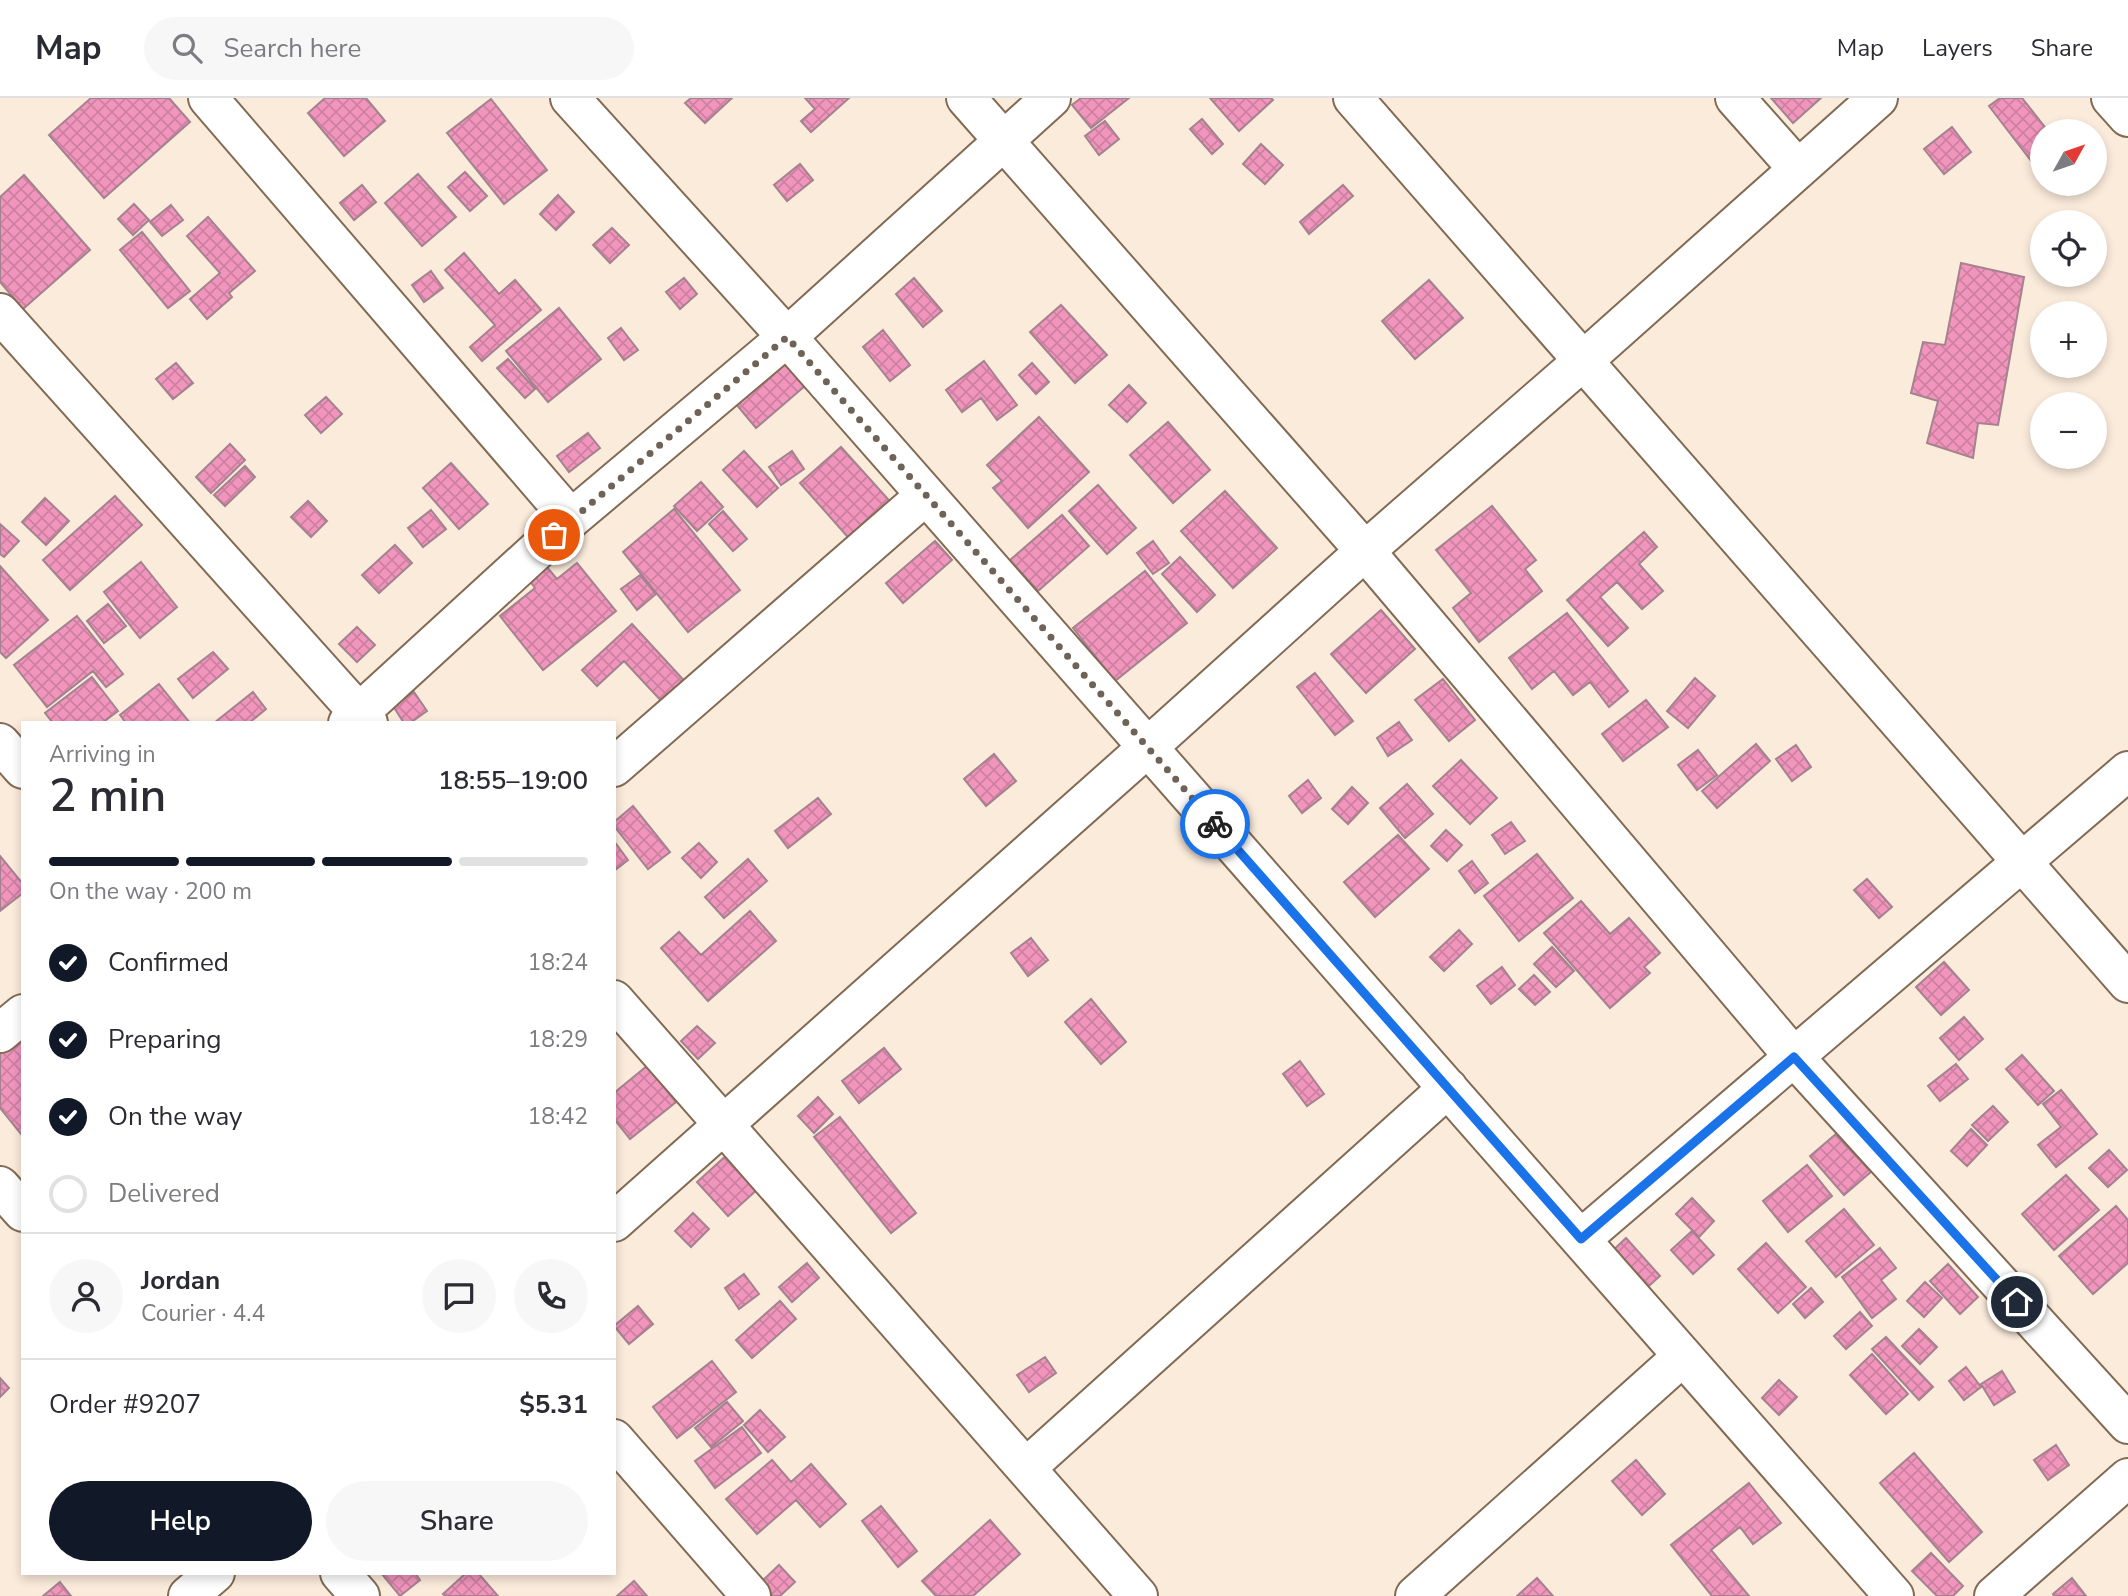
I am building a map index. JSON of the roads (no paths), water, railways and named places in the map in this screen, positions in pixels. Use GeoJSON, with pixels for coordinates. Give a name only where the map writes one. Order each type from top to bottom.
{"type":"FeatureCollection","features":[{"type":"Feature","properties":{"kind":"street"},"geometry":{"type":"LineString","coordinates":[[208,98],[571,519]]}},
{"type":"Feature","properties":{"kind":"street"},"geometry":{"type":"LineString","coordinates":[[570,98],[787,337],[1894,1596]]}},
{"type":"Feature","properties":{"kind":"street"},"geometry":{"type":"LineString","coordinates":[[966,98],[1365,551],[1794,1057],[2128,1424]]}},
{"type":"Feature","properties":{"kind":"street"},"geometry":{"type":"LineString","coordinates":[[0,313],[359,719],[571,519],[787,337],[1051,98]]}},
{"type":"Feature","properties":{"kind":"street"},"geometry":{"type":"LineString","coordinates":[[1353,98],[2128,983]]}},
{"type":"Feature","properties":{"kind":"street"},"geometry":{"type":"LineString","coordinates":[[1735,98],[1798,169]]}},
{"type":"Feature","properties":{"kind":"street"},"geometry":{"type":"LineString","coordinates":[[616,1220],[1365,551],[1878,98]]}},
{"type":"Feature","properties":{"kind":"street"},"geometry":{"type":"LineString","coordinates":[[2111,98],[2128,117]]}},
{"type":"Feature","properties":{"kind":"street"},"geometry":{"type":"LineString","coordinates":[[616,765],[926,495]]}},
{"type":"Feature","properties":{"kind":"street"},"geometry":{"type":"LineString","coordinates":[[0,743],[21,767]]}},
{"type":"Feature","properties":{"kind":"street"},"geometry":{"type":"LineString","coordinates":[[1581,1239],[2128,771]]}},
{"type":"Feature","properties":{"kind":"street"},"geometry":{"type":"LineString","coordinates":[[616,1002],[1138,1596]]}},
{"type":"Feature","properties":{"kind":"street"},"geometry":{"type":"LineString","coordinates":[[0,1033],[21,1016]]}},
{"type":"Feature","properties":{"kind":"street"},"geometry":{"type":"LineString","coordinates":[[1026,1468],[1448,1088]]}},
{"type":"Feature","properties":{"kind":"street"},"geometry":{"type":"LineString","coordinates":[[0,1186],[21,1210]]}},
{"type":"Feature","properties":{"kind":"street"},"geometry":{"type":"LineString","coordinates":[[1415,1596],[1683,1356]]}},
{"type":"Feature","properties":{"kind":"street"},"geometry":{"type":"LineString","coordinates":[[616,1441],[751,1596]]}},
{"type":"Feature","properties":{"kind":"street"},"geometry":{"type":"LineString","coordinates":[[1994,1596],[2128,1478]]}},
{"type":"Feature","properties":{"kind":"street"},"geometry":{"type":"LineString","coordinates":[[188,1596],[213,1575]]}},
{"type":"Feature","properties":{"kind":"street"},"geometry":{"type":"LineString","coordinates":[[342,1575],[360,1596]]}}]}
